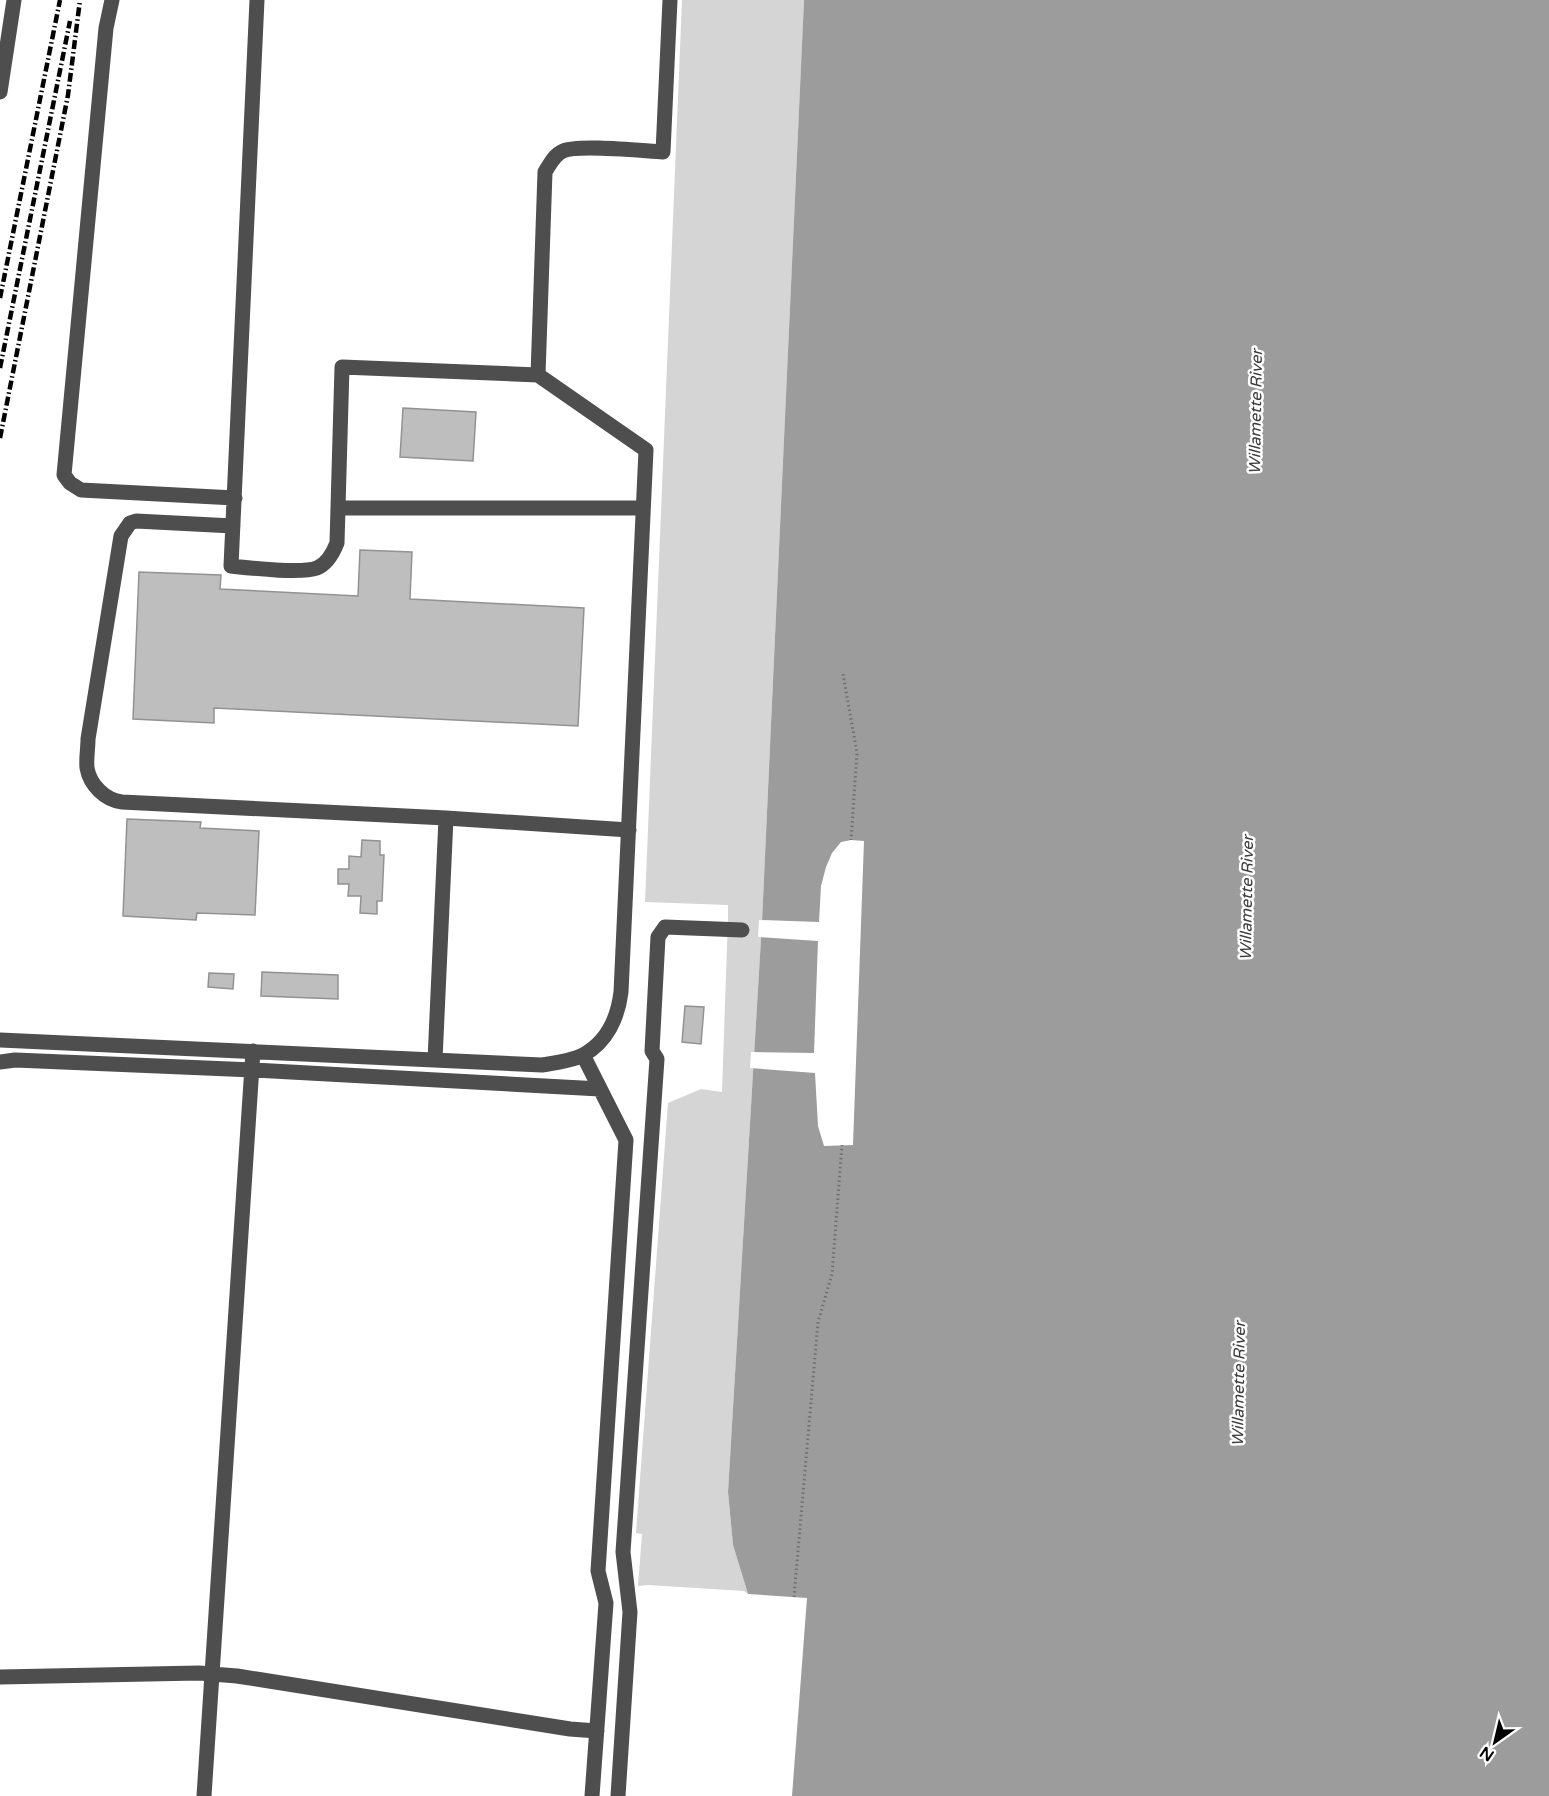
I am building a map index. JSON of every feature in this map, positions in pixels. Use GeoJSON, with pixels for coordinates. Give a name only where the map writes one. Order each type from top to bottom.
{"type":"FeatureCollection","features":[{"type":"Feature","properties":{"kind":"lane"},"geometry":{"type":"LineString","coordinates":[[0,92],[14,0]]}},
{"type":"Feature","properties":{"kind":"lane"},"geometry":{"type":"LineString","coordinates":[[112,0],[106,28],[64,475],[70,483],[81,490],[235,498]]}},
{"type":"Feature","properties":{"kind":"lane"},"geometry":{"type":"LineString","coordinates":[[0,1040],[542,1065],[584,1055],[608,1032],[620,1007],[646,450],[538,375],[342,367],[337,543],[334,551],[325,563],[317,568],[304,571],[231,566],[257,0]]}},
{"type":"Feature","properties":{"kind":"lane"},"geometry":{"type":"LineString","coordinates":[[538,375],[545,172],[553,158],[563,151],[579,148],[663,152],[670,0]]}},
{"type":"Feature","properties":{"kind":"lane"},"geometry":{"type":"LineString","coordinates":[[338,508],[643,508]]}},
{"type":"Feature","properties":{"kind":"lane"},"geometry":{"type":"LineString","coordinates":[[233,526],[136,521],[130,523],[121,536],[88,739],[86,765],[95,786],[113,801],[629,830]]}},
{"type":"Feature","properties":{"kind":"lane"},"geometry":{"type":"LineString","coordinates":[[435,1059],[446,818]]}},
{"type":"Feature","properties":{"kind":"lane"},"geometry":{"type":"LineString","coordinates":[[618,1796],[630,1612],[623,1552],[657,1059],[652,1051],[658,938],[665,927],[742,930]]}},
{"type":"Feature","properties":{"kind":"lane"},"geometry":{"type":"LineString","coordinates":[[204,1796],[254,1051]]}},
{"type":"Feature","properties":{"kind":"lane"},"geometry":{"type":"LineString","coordinates":[[584,1055],[626,1140],[598,1571],[606,1603],[592,1796]]}},
{"type":"Feature","properties":{"kind":"lane"},"geometry":{"type":"LineString","coordinates":[[0,1062],[15,1060],[253,1070],[600,1089]]}},
{"type":"Feature","properties":{"kind":"lane"},"geometry":{"type":"LineString","coordinates":[[0,1677],[212,1674],[237,1676],[570,1729],[597,1731]]}},
{"type":"Feature","properties":{"kind":"path"},"geometry":{"type":"LineString","coordinates":[[843,674],[857,753],[852,840]]}},
{"type":"Feature","properties":{"kind":"path"},"geometry":{"type":"LineString","coordinates":[[794,1597],[818,1322],[832,1274],[842,1146]]}},
{"type":"Feature","properties":{"kind":"shaded area"},"geometry":{"type":"Polygon","coordinates":[[[682,0],[804,0],[762,922],[728,1492],[733,1545],[748,1594],[744,1591],[638,1586],[642,1534],[636,1533],[668,1103],[701,1089],[722,1092],[728,917],[728,905],[645,902],[682,0]]]}},
{"type":"Feature","properties":{"kind":"water","name":"Willamette River"},"geometry":{"type":"Polygon","coordinates":[[[804,0],[1549,0],[1549,1796],[792,1796],[807,1598],[748,1594],[733,1545],[728,1492],[762,922],[804,0]]]}},
{"type":"Feature","properties":{"kind":"pier"},"geometry":{"type":"Polygon","coordinates":[[[864,841],[853,1145],[824,1146],[818,1126],[815,1073],[750,1068],[751,1052],[814,1053],[818,941],[758,937],[759,920],[819,922],[821,886],[826,867],[832,853],[841,842],[864,841]]]}},
{"type":"Feature","properties":{"kind":"building"},"geometry":{"type":"Polygon","coordinates":[[[403,408],[476,412],[473,461],[400,457],[403,408]]]}},
{"type":"Feature","properties":{"kind":"building"},"geometry":{"type":"Polygon","coordinates":[[[360,550],[412,552],[410,599],[584,608],[578,726],[214,708],[214,723],[133,719],[139,572],[221,575],[220,589],[358,596],[360,550]]]}},
{"type":"Feature","properties":{"kind":"building"},"geometry":{"type":"Polygon","coordinates":[[[127,819],[201,822],[200,828],[259,831],[255,915],[197,913],[196,920],[123,916],[127,819]]]}},
{"type":"Feature","properties":{"kind":"building"},"geometry":{"type":"Polygon","coordinates":[[[362,840],[380,841],[380,855],[384,855],[382,901],[377,901],[377,914],[360,913],[361,896],[348,896],[349,884],[338,884],[338,869],[349,869],[349,856],[361,857],[362,840]]]}},
{"type":"Feature","properties":{"kind":"building"},"geometry":{"type":"Polygon","coordinates":[[[262,972],[338,975],[338,999],[261,996],[262,972]]]}},
{"type":"Feature","properties":{"kind":"building"},"geometry":{"type":"Polygon","coordinates":[[[209,973],[234,974],[233,989],[208,987],[209,973]]]}},
{"type":"Feature","properties":{"kind":"building"},"geometry":{"type":"Polygon","coordinates":[[[685,1006],[704,1007],[701,1044],[682,1042],[685,1006]]]}},
{"type":"Feature","properties":{"kind":"railway"},"geometry":{"type":"LineString","coordinates":[[0,298],[60,0]]}},
{"type":"Feature","properties":{"kind":"railway"},"geometry":{"type":"LineString","coordinates":[[0,438],[68,95],[80,0]]}},
{"type":"Feature","properties":{"kind":"railway"},"geometry":{"type":"LineString","coordinates":[[0,368],[70,21]]}}]}
